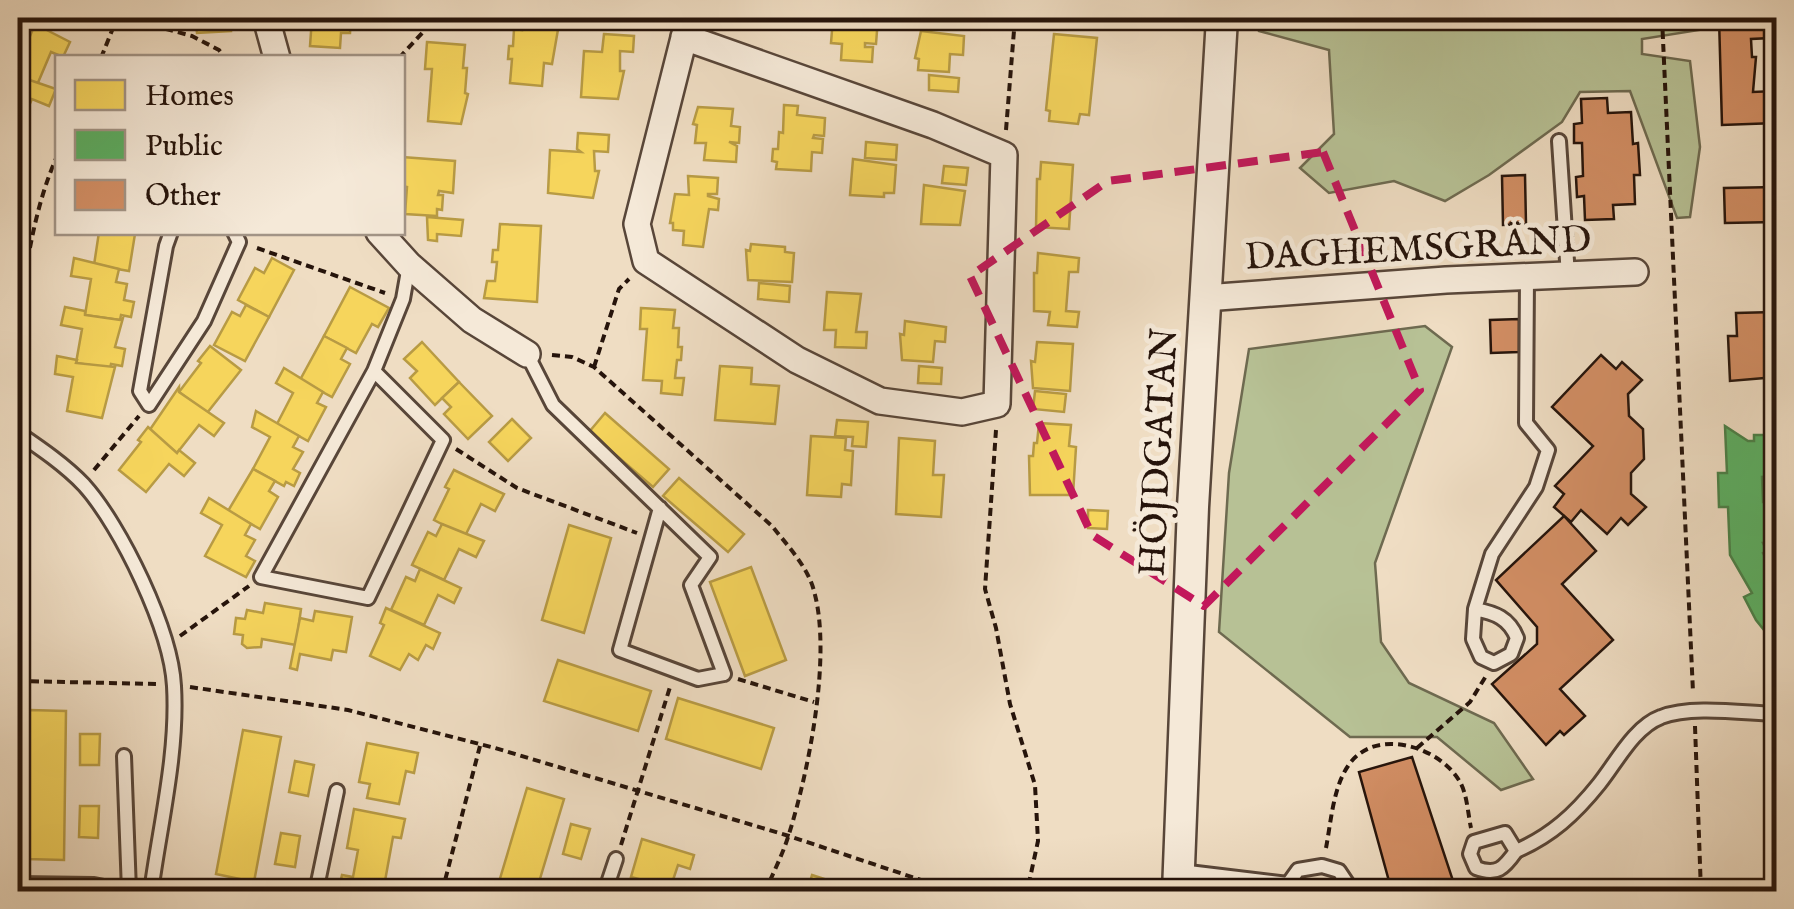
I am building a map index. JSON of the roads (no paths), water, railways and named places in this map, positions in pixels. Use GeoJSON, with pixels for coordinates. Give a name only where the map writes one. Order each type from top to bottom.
{"type":"FeatureCollection","features":[{"type":"Feature","properties":{"kind":"street"},"geometry":{"type":"LineString","coordinates":[[266,18],[277,55]]}},
{"type":"Feature","properties":{"kind":"street","name":"HÖJDGATAN"},"geometry":{"type":"LineString","coordinates":[[1179,881],[1193,506],[1222,18]]}},
{"type":"Feature","properties":{"kind":"street"},"geometry":{"type":"LineString","coordinates":[[686,27],[1004,155],[996,404],[962,412],[880,401],[797,360],[646,261],[637,224],[686,27]]}},
{"type":"Feature","properties":{"kind":"street"},"geometry":{"type":"LineString","coordinates":[[382,235],[409,265],[472,320],[528,354]]}},
{"type":"Feature","properties":{"kind":"street","name":"DAGHEMSGRÄND"},"geometry":{"type":"LineString","coordinates":[[1205,298],[1636,272]]}},
{"type":"Feature","properties":{"kind":"lane"},"geometry":{"type":"LineString","coordinates":[[1559,142],[1568,276]]}},
{"type":"Feature","properties":{"kind":"lane"},"geometry":{"type":"LineString","coordinates":[[170,235],[140,391],[149,405],[204,321],[237,237]]}},
{"type":"Feature","properties":{"kind":"lane"},"geometry":{"type":"LineString","coordinates":[[374,371],[443,440],[368,598],[261,577],[374,371],[403,299],[409,265]]}},
{"type":"Feature","properties":{"kind":"lane"},"geometry":{"type":"LineString","coordinates":[[1475,609],[1512,624],[1517,638],[1511,654],[1494,663],[1481,657],[1472,638],[1475,609],[1492,554],[1536,487],[1548,450],[1526,422],[1527,278]]}},
{"type":"Feature","properties":{"kind":"lane"},"geometry":{"type":"LineString","coordinates":[[528,354],[554,405],[710,556],[691,585],[724,674],[698,680],[620,650],[660,508]]}},
{"type":"Feature","properties":{"kind":"lane"},"geometry":{"type":"LineString","coordinates":[[18,433],[82,483],[103,510],[148,594],[166,645],[174,684],[171,746],[150,892]]}},
{"type":"Feature","properties":{"kind":"lane"},"geometry":{"type":"LineString","coordinates":[[1516,851],[1504,833],[1474,842],[1470,854],[1476,868],[1489,873],[1504,868],[1516,851],[1544,839],[1568,820],[1660,717],[1694,712],[1776,714]]}},
{"type":"Feature","properties":{"kind":"lane"},"geometry":{"type":"LineString","coordinates":[[18,884],[94,886],[129,892],[124,756]]}},
{"type":"Feature","properties":{"kind":"lane"},"geometry":{"type":"LineString","coordinates":[[316,892],[337,791]]}},
{"type":"Feature","properties":{"kind":"lane"},"geometry":{"type":"LineString","coordinates":[[605,892],[616,859]]}},
{"type":"Feature","properties":{"kind":"lane"},"geometry":{"type":"LineString","coordinates":[[1179,881],[1289,888],[1298,870],[1322,866],[1339,871],[1352,892]]}}]}
